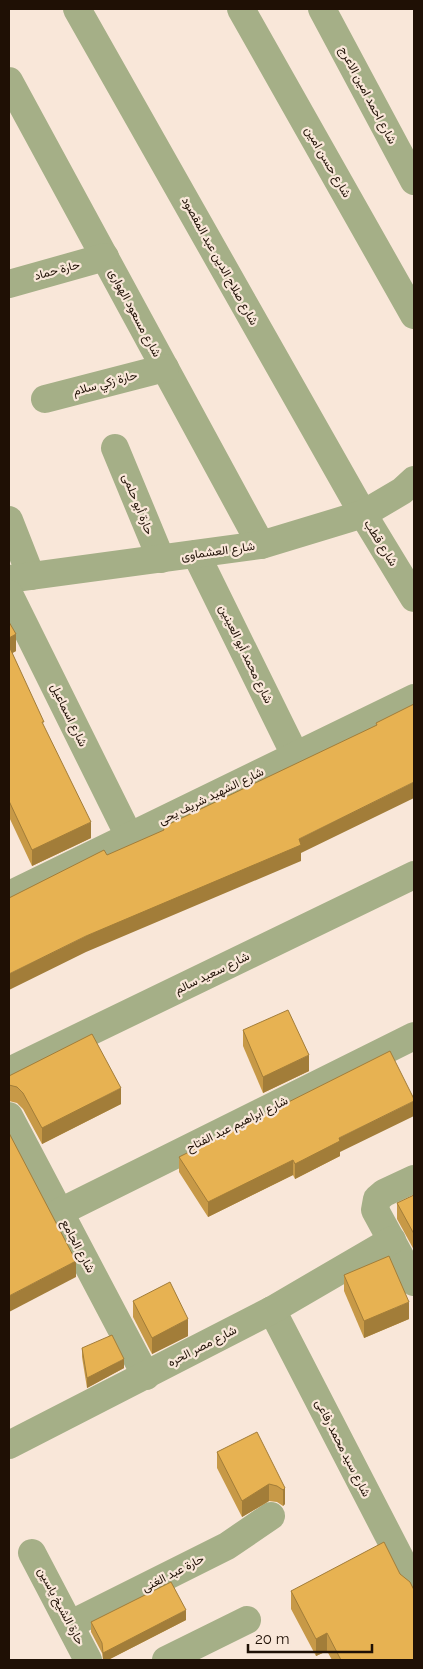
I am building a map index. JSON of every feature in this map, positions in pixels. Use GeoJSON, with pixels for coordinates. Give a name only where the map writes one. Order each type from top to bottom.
{"type":"FeatureCollection","features":[{"type":"Feature","properties":{"kind":"street","name":"شارع صلاح الدين عبد المقصود"},"geometry":{"type":"LineString","coordinates":[[77,9],[363,514]]}},
{"type":"Feature","properties":{"kind":"street","name":"شارع حسن امين"},"geometry":{"type":"LineString","coordinates":[[241,9],[414,315]]}},
{"type":"Feature","properties":{"kind":"street","name":"شارع احمد امين الاعرج"},"geometry":{"type":"LineString","coordinates":[[322,9],[414,182]]}},
{"type":"Feature","properties":{"kind":"street","name":"شارع مسعود الهوارى"},"geometry":{"type":"LineString","coordinates":[[9,81],[261,545]]}},
{"type":"Feature","properties":{"kind":"street","name":"حارة حماد"},"geometry":{"type":"LineString","coordinates":[[9,284],[105,257]]}},
{"type":"Feature","properties":{"kind":"street","name":"حارة زكي سلام"},"geometry":{"type":"LineString","coordinates":[[45,399],[165,368]]}},
{"type":"Feature","properties":{"kind":"street","name":"حارة أبو حلمى"},"geometry":{"type":"LineString","coordinates":[[115,448],[160,559]]}},
{"type":"Feature","properties":{"kind":"street","name":"شارع العشماوى"},"geometry":{"type":"LineString","coordinates":[[20,578],[261,545],[363,514],[402,492],[414,480]]}},
{"type":"Feature","properties":{"kind":"street","name":"شارع قطب"},"geometry":{"type":"LineString","coordinates":[[363,514],[414,598]]}},
{"type":"Feature","properties":{"kind":"street"},"geometry":{"type":"LineString","coordinates":[[9,520],[20,578]]}},
{"type":"Feature","properties":{"kind":"street","name":"شارع محمد أبو العينين"},"geometry":{"type":"LineString","coordinates":[[196,554],[295,755]]}},
{"type":"Feature","properties":{"kind":"street","name":"شارع اسماعيل"},"geometry":{"type":"LineString","coordinates":[[9,594],[129,836]]}},
{"type":"Feature","properties":{"kind":"street","name":"شارع الشهيد شريف يحى"},"geometry":{"type":"LineString","coordinates":[[9,895],[414,698]]}},
{"type":"Feature","properties":{"kind":"street","name":"شارع سعيد سالم"},"geometry":{"type":"LineString","coordinates":[[9,1071],[414,875]]}},
{"type":"Feature","properties":{"kind":"street","name":"شارع ابراهيم عبد الفتاح"},"geometry":{"type":"LineString","coordinates":[[60,1212],[414,1036]]}},
{"type":"Feature","properties":{"kind":"street","name":"شارع الجامع"},"geometry":{"type":"LineString","coordinates":[[9,1116],[146,1376]]}},
{"type":"Feature","properties":{"kind":"street"},"geometry":{"type":"LineString","coordinates":[[414,1179],[384,1193],[376,1200],[375,1210],[414,1282]]}},
{"type":"Feature","properties":{"kind":"street","name":"شارع مصر الحره"},"geometry":{"type":"LineString","coordinates":[[11,1437],[146,1376],[272,1310],[392,1240]]}},
{"type":"Feature","properties":{"kind":"street","name":"شارع سيد محمد رفاعى"},"geometry":{"type":"LineString","coordinates":[[272,1310],[411,1573]]}},
{"type":"Feature","properties":{"kind":"street","name":"حارة عبد الغنى"},"geometry":{"type":"LineString","coordinates":[[71,1624],[227,1546],[271,1516]]}},
{"type":"Feature","properties":{"kind":"street","name":"حارة الشيخ ياسين"},"geometry":{"type":"LineString","coordinates":[[32,1553],[71,1624],[88,1660]]}},
{"type":"Feature","properties":{"kind":"street"},"geometry":{"type":"LineString","coordinates":[[166,1660],[247,1620]]}},
{"type":"Feature","properties":{"kind":"building"},"geometry":{"type":"Polygon","coordinates":[[[9,622],[16,634],[9,638],[9,622]]]}},
{"type":"Feature","properties":{"kind":"building"},"geometry":{"type":"Polygon","coordinates":[[[9,646],[44,722],[42,722],[91,822],[32,850],[9,801],[9,646]]]}},
{"type":"Feature","properties":{"kind":"building"},"geometry":{"type":"Polygon","coordinates":[[[414,704],[414,782],[299,839],[301,845],[86,936],[9,974],[9,898],[104,850],[107,855],[164,830],[163,827],[377,725],[376,723],[414,704]]]}},
{"type":"Feature","properties":{"kind":"building"},"geometry":{"type":"Polygon","coordinates":[[[288,1010],[309,1055],[263,1077],[243,1030],[288,1010]]]}},
{"type":"Feature","properties":{"kind":"building"},"geometry":{"type":"Polygon","coordinates":[[[92,1034],[121,1088],[42,1128],[23,1093],[17,1087],[9,1085],[9,1076],[92,1034]]]}},
{"type":"Feature","properties":{"kind":"building"},"geometry":{"type":"Polygon","coordinates":[[[390,1051],[414,1101],[339,1138],[340,1141],[295,1164],[293,1160],[208,1202],[179,1157],[390,1051]]]}},
{"type":"Feature","properties":{"kind":"building"},"geometry":{"type":"Polygon","coordinates":[[[9,1133],[76,1261],[9,1296],[9,1133]]]}},
{"type":"Feature","properties":{"kind":"building"},"geometry":{"type":"Polygon","coordinates":[[[414,1195],[414,1234],[397,1203],[414,1195]]]}},
{"type":"Feature","properties":{"kind":"building"},"geometry":{"type":"Polygon","coordinates":[[[389,1256],[409,1302],[364,1321],[344,1275],[389,1256]]]}},
{"type":"Feature","properties":{"kind":"building"},"geometry":{"type":"Polygon","coordinates":[[[170,1282],[188,1319],[152,1338],[133,1301],[170,1282]]]}},
{"type":"Feature","properties":{"kind":"building"},"geometry":{"type":"Polygon","coordinates":[[[112,1335],[124,1359],[87,1378],[82,1348],[112,1335]]]}},
{"type":"Feature","properties":{"kind":"building"},"geometry":{"type":"Polygon","coordinates":[[[257,1432],[285,1488],[283,1490],[269,1484],[242,1501],[217,1452],[257,1432]]]}},
{"type":"Feature","properties":{"kind":"building"},"geometry":{"type":"Polygon","coordinates":[[[384,1542],[400,1574],[410,1582],[414,1590],[414,1660],[341,1660],[327,1633],[316,1639],[291,1591],[384,1542]]]}},
{"type":"Feature","properties":{"kind":"building"},"geometry":{"type":"Polygon","coordinates":[[[171,1582],[186,1610],[103,1653],[102,1643],[91,1622],[171,1582]]]}}]}
